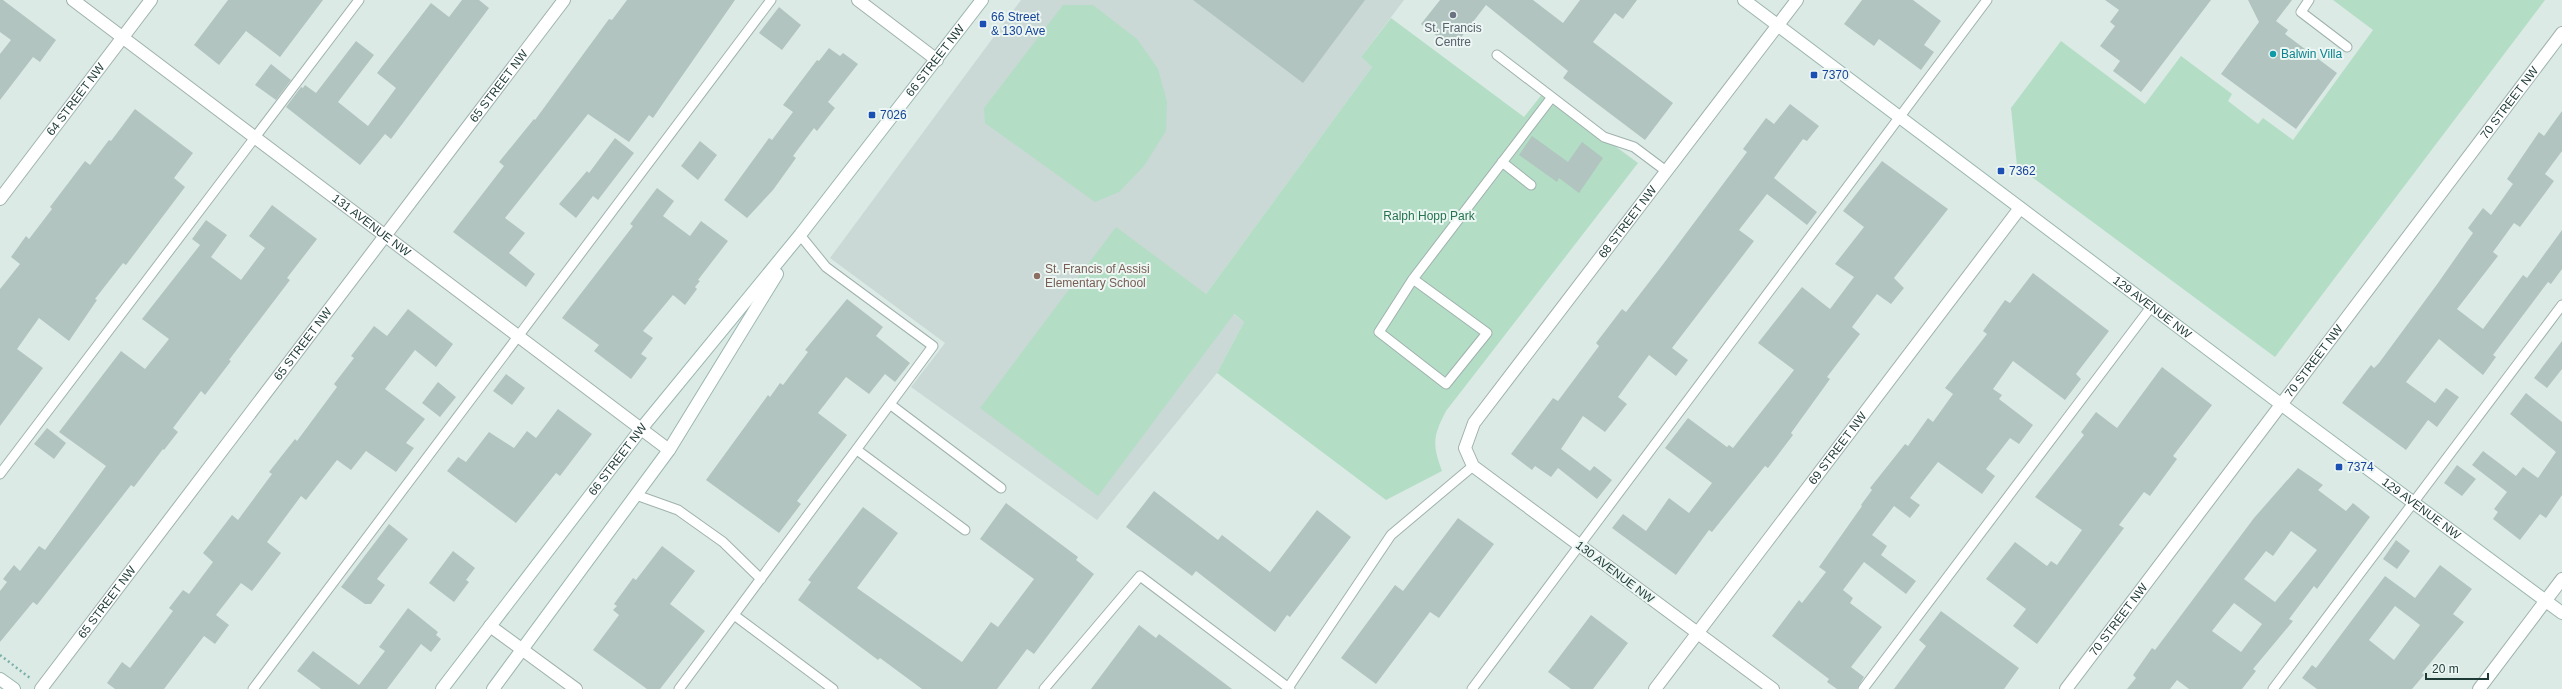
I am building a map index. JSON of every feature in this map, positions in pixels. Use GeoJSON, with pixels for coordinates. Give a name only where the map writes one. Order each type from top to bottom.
{"type":"FeatureCollection","features":[{"type":"Feature","properties":{"kind":"street","name":"131 AVENUE NW"},"geometry":{"type":"LineString","coordinates":[[73,0],[669,450]]}},
{"type":"Feature","properties":{"kind":"street","name":"64 STREET NW"},"geometry":{"type":"LineString","coordinates":[[0,200],[151,0]]}},
{"type":"Feature","properties":{"kind":"street","name":"65 STREET NW"},"geometry":{"type":"LineString","coordinates":[[42,688],[564,0]]}},
{"type":"Feature","properties":{"kind":"street"},"geometry":{"type":"LineString","coordinates":[[858,0],[937,60]]}},
{"type":"Feature","properties":{"kind":"street","name":"66 STREET NW"},"geometry":{"type":"LineString","coordinates":[[442,689],[641,429],[800,235],[982,0]]}},
{"type":"Feature","properties":{"kind":"street","name":"129 AVENUE NW"},"geometry":{"type":"LineString","coordinates":[[1744,0],[2150,307],[2562,613]]}},
{"type":"Feature","properties":{"kind":"street","name":"68 STREET NW"},"geometry":{"type":"LineString","coordinates":[[1465,448],[1474,423],[1797,0]]}},
{"type":"Feature","properties":{"kind":"street","name":"70 STREET NW"},"geometry":{"type":"LineString","coordinates":[[2066,689],[2562,33]]}},
{"type":"Feature","properties":{"kind":"street","name":"69 STREET NW"},"geometry":{"type":"LineString","coordinates":[[1655,689],[2020,208]]}},
{"type":"Feature","properties":{"kind":"street","name":"66 STREET NW"},"geometry":{"type":"LineString","coordinates":[[493,689],[669,450],[800,235]]}},
{"type":"Feature","properties":{"kind":"street","name":"130 AVENUE NW"},"geometry":{"type":"LineString","coordinates":[[1465,448],[1473,466],[1773,689]]}},
{"type":"Feature","properties":{"kind":"street"},"geometry":{"type":"LineString","coordinates":[[2479,689],[2562,579]]}},
{"type":"Feature","properties":{"kind":"street"},"geometry":{"type":"LineString","coordinates":[[490,626],[522,649],[568,687]]}},
{"type":"Feature","properties":{"kind":"street"},"geometry":{"type":"LineString","coordinates":[[0,679],[14,689]]}},
{"type":"Feature","properties":{"kind":"lane"},"geometry":{"type":"LineString","coordinates":[[0,474],[256,138],[359,0]]}},
{"type":"Feature","properties":{"kind":"lane"},"geometry":{"type":"LineString","coordinates":[[253,689],[771,0]]}},
{"type":"Feature","properties":{"kind":"lane"},"geometry":{"type":"LineString","coordinates":[[1472,689],[1898,116],[1987,0]]}},
{"type":"Feature","properties":{"kind":"lane"},"geometry":{"type":"LineString","coordinates":[[2309,0],[2301,12],[2347,47]]}},
{"type":"Feature","properties":{"kind":"lane"},"geometry":{"type":"LineString","coordinates":[[1497,55],[1604,137],[1634,147],[1666,171]]}},
{"type":"Feature","properties":{"kind":"lane"},"geometry":{"type":"LineString","coordinates":[[1413,279],[1487,333],[1446,384],[1378,332],[1413,279],[1552,97]]}},
{"type":"Feature","properties":{"kind":"lane"},"geometry":{"type":"LineString","coordinates":[[1502,162],[1531,185]]}},
{"type":"Feature","properties":{"kind":"lane"},"geometry":{"type":"LineString","coordinates":[[679,689],[891,405],[932,346],[826,267],[800,235]]}},
{"type":"Feature","properties":{"kind":"lane"},"geometry":{"type":"LineString","coordinates":[[2273,689],[2562,305]]}},
{"type":"Feature","properties":{"kind":"lane"},"geometry":{"type":"LineString","coordinates":[[1863,689],[2150,307]]}},
{"type":"Feature","properties":{"kind":"lane"},"geometry":{"type":"LineString","coordinates":[[891,405],[1001,488]]}},
{"type":"Feature","properties":{"kind":"lane"},"geometry":{"type":"LineString","coordinates":[[857,450],[965,530]]}},
{"type":"Feature","properties":{"kind":"lane"},"geometry":{"type":"LineString","coordinates":[[1044,689],[1140,576],[1289,688],[1391,535],[1473,466]]}},
{"type":"Feature","properties":{"kind":"lane"},"geometry":{"type":"LineString","coordinates":[[636,496],[678,510],[723,542],[761,579]]}},
{"type":"Feature","properties":{"kind":"lane"},"geometry":{"type":"LineString","coordinates":[[734,615],[833,689]]}},
{"type":"Feature","properties":{"kind":"path"},"geometry":{"type":"LineString","coordinates":[[0,655],[42,688]]}},
{"type":"Feature","properties":{"kind":"shaded area","name":"St. Francis of Assisi Elementary School"},"geometry":{"type":"Polygon","coordinates":[[[1021,0],[1404,0],[1361,57],[1372,67],[1206,294],[1244,322],[1217,373],[1097,520],[911,387],[945,343],[830,258],[1021,0]]]}},
{"type":"Feature","properties":{"kind":"green space"},"geometry":{"type":"Polygon","coordinates":[[[2333,0],[2545,0],[2275,357],[2017,166],[2011,108],[2061,41],[2145,104],[2181,56],[2232,94],[2228,101],[2258,124],[2263,118],[2293,140],[2373,30],[2333,0]]]}},
{"type":"Feature","properties":{"kind":"green space"},"geometry":{"type":"Polygon","coordinates":[[[1063,5],[1093,5],[1137,39],[1158,69],[1167,102],[1166,131],[1144,166],[1119,192],[1095,202],[985,123],[984,108],[1063,5]]]}},
{"type":"Feature","properties":{"kind":"green space","name":"Ralph Hopp Park"},"geometry":{"type":"Polygon","coordinates":[[[1391,18],[1524,117],[1543,93],[1638,163],[1446,411],[1438,427],[1435,440],[1435,447],[1442,471],[1386,500],[1217,373],[1244,322],[1234,314],[1098,496],[980,408],[1116,227],[1206,294],[1372,67],[1361,57],[1391,18]]]}},
{"type":"Feature","properties":{"kind":"building"},"geometry":{"type":"Polygon","coordinates":[[[0,0],[3,0],[56,40],[40,62],[33,57],[0,100],[0,54],[11,40],[0,32],[0,0]]]}},
{"type":"Feature","properties":{"kind":"building"},"geometry":{"type":"Polygon","coordinates":[[[228,0],[323,0],[280,57],[246,31],[219,65],[194,45],[228,0]]]}},
{"type":"Feature","properties":{"kind":"building"},"geometry":{"type":"Polygon","coordinates":[[[462,0],[479,0],[489,8],[391,139],[385,134],[360,165],[286,107],[301,87],[303,88],[305,85],[316,93],[356,41],[374,55],[338,102],[368,126],[396,88],[377,73],[431,3],[449,17],[462,0]]]}},
{"type":"Feature","properties":{"kind":"building"},"geometry":{"type":"Polygon","coordinates":[[[627,0],[735,0],[653,118],[649,115],[629,142],[588,114],[505,218],[525,233],[509,253],[535,274],[526,287],[453,232],[504,166],[499,162],[534,119],[535,120],[609,19],[612,20],[627,0]]]}},
{"type":"Feature","properties":{"kind":"building"},"geometry":{"type":"Polygon","coordinates":[[[1193,0],[1365,0],[1303,83],[1193,0]]]}},
{"type":"Feature","properties":{"kind":"building"},"geometry":{"type":"Polygon","coordinates":[[[1440,0],[1533,0],[1563,23],[1580,0],[1637,0],[1623,19],[1615,13],[1593,42],[1673,103],[1645,140],[1563,78],[1568,71],[1486,5],[1453,48],[1421,24],[1440,0]]]}},
{"type":"Feature","properties":{"kind":"building"},"geometry":{"type":"Polygon","coordinates":[[[1862,0],[1913,0],[1941,21],[1924,45],[1934,52],[1921,70],[1879,39],[1874,46],[1844,24],[1862,0]]]}},
{"type":"Feature","properties":{"kind":"building"},"geometry":{"type":"Polygon","coordinates":[[[2105,0],[2211,0],[2141,92],[2113,71],[2120,61],[2100,46],[2115,26],[2110,22],[2119,10],[2105,0]]]}},
{"type":"Feature","properties":{"kind":"building","name":"Balwin Villa"},"geometry":{"type":"Polygon","coordinates":[[[2248,0],[2292,0],[2276,21],[2288,30],[2285,34],[2337,73],[2296,129],[2221,74],[2259,22],[2248,0]]]}},
{"type":"Feature","properties":{"kind":"building"},"geometry":{"type":"Polygon","coordinates":[[[779,7],[801,25],[782,50],[759,33],[779,7]]]}},
{"type":"Feature","properties":{"kind":"building"},"geometry":{"type":"Polygon","coordinates":[[[829,48],[840,56],[843,53],[858,64],[828,102],[835,108],[817,131],[814,128],[793,156],[796,158],[773,190],[747,218],[724,200],[769,138],[772,140],[793,112],[783,105],[817,60],[819,61],[829,48]]]}},
{"type":"Feature","properties":{"kind":"building"},"geometry":{"type":"Polygon","coordinates":[[[271,64],[291,80],[276,100],[255,85],[271,64]]]}},
{"type":"Feature","properties":{"kind":"building"},"geometry":{"type":"Polygon","coordinates":[[[1790,104],[1819,126],[1807,141],[1803,139],[1774,178],[1817,212],[1807,225],[1767,194],[1739,230],[1754,241],[1672,348],[1688,360],[1676,376],[1649,355],[1618,397],[1627,404],[1605,432],[1583,416],[1561,449],[1590,471],[1594,466],[1612,480],[1597,499],[1558,468],[1551,477],[1535,466],[1532,470],[1511,454],[1553,398],[1558,401],[1599,346],[1596,343],[1622,309],[1626,312],[1664,263],[1747,152],[1743,149],[1766,118],[1774,124],[1790,104]]]}},
{"type":"Feature","properties":{"kind":"building"},"geometry":{"type":"Polygon","coordinates":[[[135,109],[193,153],[174,178],[185,187],[126,265],[123,263],[95,299],[97,300],[69,341],[39,318],[17,349],[43,368],[0,426],[0,289],[20,264],[11,257],[26,236],[29,239],[52,209],[50,207],[85,161],[90,165],[109,140],[111,141],[135,109]]]}},
{"type":"Feature","properties":{"kind":"building"},"geometry":{"type":"Polygon","coordinates":[[[2562,111],[2562,151],[2545,174],[2554,181],[2520,227],[2514,223],[2493,252],[2498,256],[2457,309],[2483,329],[2523,275],[2527,278],[2562,230],[2562,269],[2551,284],[2548,282],[2493,355],[2496,357],[2483,375],[2439,339],[2406,382],[2435,403],[2446,388],[2459,397],[2437,427],[2428,420],[2406,450],[2342,403],[2371,365],[2374,368],[2379,363],[2438,283],[2473,233],[2468,228],[2483,208],[2491,215],[2513,184],[2507,179],[2539,132],[2544,136],[2562,111]]]}},
{"type":"Feature","properties":{"kind":"building"},"geometry":{"type":"Polygon","coordinates":[[[1532,136],[1568,162],[1582,142],[1603,158],[1579,193],[1559,178],[1557,182],[1519,155],[1532,136]]]}},
{"type":"Feature","properties":{"kind":"building"},"geometry":{"type":"Polygon","coordinates":[[[615,138],[634,153],[598,200],[593,196],[576,218],[559,204],[587,171],[589,173],[615,138]]]}},
{"type":"Feature","properties":{"kind":"building"},"geometry":{"type":"Polygon","coordinates":[[[700,141],[717,155],[698,180],[681,166],[700,141]]]}},
{"type":"Feature","properties":{"kind":"building"},"geometry":{"type":"Polygon","coordinates":[[[1882,161],[1948,209],[1894,278],[1904,288],[1891,304],[1877,294],[1852,327],[1860,334],[1827,377],[1830,379],[1791,433],[1793,435],[1768,468],[1765,466],[1712,532],[1709,530],[1676,575],[1612,528],[1623,514],[1646,531],[1669,498],[1689,513],[1712,483],[1665,448],[1688,418],[1727,447],[1729,445],[1733,448],[1794,370],[1758,343],[1802,287],[1830,309],[1854,277],[1835,264],[1864,227],[1843,211],[1882,161]]]}},
{"type":"Feature","properties":{"kind":"building"},"geometry":{"type":"Polygon","coordinates":[[[657,188],[674,201],[663,216],[690,236],[701,221],[728,241],[698,280],[700,281],[695,287],[697,289],[685,305],[673,295],[643,331],[653,338],[641,354],[647,358],[631,379],[594,351],[599,345],[562,318],[633,226],[630,224],[657,188]]]}},
{"type":"Feature","properties":{"kind":"building"},"geometry":{"type":"Polygon","coordinates":[[[272,205],[317,239],[287,278],[290,280],[229,360],[231,361],[205,395],[201,391],[173,428],[178,432],[164,450],[163,449],[134,487],[131,485],[37,605],[33,602],[0,642],[0,591],[7,582],[3,579],[14,565],[20,571],[39,546],[45,550],[106,466],[59,432],[121,351],[145,369],[169,339],[142,319],[200,245],[192,239],[206,220],[227,235],[211,257],[241,280],[265,248],[249,236],[272,205]]]}},
{"type":"Feature","properties":{"kind":"building"},"geometry":{"type":"Polygon","coordinates":[[[2033,273],[2109,331],[2076,374],[2081,379],[2065,400],[2013,361],[1993,389],[2002,395],[1999,399],[2033,425],[2019,444],[2010,438],[1986,469],[1995,476],[1982,494],[1938,462],[1910,498],[1920,505],[1910,518],[1894,506],[1872,535],[1887,546],[1881,555],[1916,581],[1906,594],[1864,562],[1843,590],[1853,598],[1850,603],[1882,627],[1851,667],[1864,677],[1857,689],[1837,689],[1827,682],[1829,679],[1772,636],[1799,600],[1802,603],[1826,572],[1819,567],[1862,506],[1861,505],[1872,490],[1870,488],[1905,444],[1908,446],[1928,418],[1933,422],[1953,394],[1945,388],[1987,334],[1983,331],[2005,300],[2010,303],[2033,273]]]}},
{"type":"Feature","properties":{"kind":"building"},"geometry":{"type":"Polygon","coordinates":[[[847,299],[883,327],[876,336],[910,363],[895,382],[885,374],[869,394],[846,377],[818,413],[847,435],[797,501],[801,504],[779,533],[706,480],[768,395],[770,397],[780,383],[783,385],[808,352],[805,350],[847,299]]]}},
{"type":"Feature","properties":{"kind":"building"},"geometry":{"type":"Polygon","coordinates":[[[408,309],[453,344],[436,367],[415,350],[385,389],[425,419],[406,443],[414,448],[396,472],[366,451],[351,470],[337,460],[306,500],[301,496],[267,542],[281,553],[252,591],[241,583],[216,615],[229,625],[215,644],[204,636],[164,689],[115,689],[107,683],[122,662],[130,668],[173,611],[169,608],[183,590],[189,594],[213,562],[203,553],[232,515],[238,520],[272,474],[269,472],[295,439],[297,441],[337,387],[334,384],[354,358],[351,356],[374,326],[387,336],[408,309]]]}},
{"type":"Feature","properties":{"kind":"building"},"geometry":{"type":"Polygon","coordinates":[[[2562,341],[2562,369],[2547,388],[2534,378],[2562,341]]]}},
{"type":"Feature","properties":{"kind":"building"},"geometry":{"type":"Polygon","coordinates":[[[2162,367],[2212,405],[2173,456],[2177,459],[2150,496],[2144,492],[2119,525],[2124,528],[2037,644],[2013,626],[2026,609],[1986,579],[2015,542],[2047,566],[2051,561],[2057,565],[2082,530],[2035,497],[2084,435],[2081,432],[2096,412],[2117,428],[2162,367]]]}},
{"type":"Feature","properties":{"kind":"building"},"geometry":{"type":"Polygon","coordinates":[[[506,374],[525,388],[512,405],[493,391],[506,374]]]}},
{"type":"Feature","properties":{"kind":"building"},"geometry":{"type":"Polygon","coordinates":[[[438,382],[456,397],[440,417],[422,403],[438,382]]]}},
{"type":"Feature","properties":{"kind":"building"},"geometry":{"type":"Polygon","coordinates":[[[2526,393],[2562,422],[2562,495],[2546,518],[2540,514],[2520,540],[2493,519],[2498,512],[2494,509],[2507,492],[2472,465],[2483,451],[2516,476],[2523,467],[2538,478],[2556,452],[2510,414],[2526,393]]]}},
{"type":"Feature","properties":{"kind":"building"},"geometry":{"type":"Polygon","coordinates":[[[558,409],[592,434],[560,476],[556,473],[516,523],[447,471],[458,457],[466,462],[489,432],[514,448],[527,431],[536,438],[558,409]]]}},
{"type":"Feature","properties":{"kind":"building"},"geometry":{"type":"Polygon","coordinates":[[[47,428],[66,443],[54,459],[34,444],[47,428]]]}},
{"type":"Feature","properties":{"kind":"building"},"geometry":{"type":"Polygon","coordinates":[[[2457,465],[2476,479],[2462,496],[2444,483],[2457,465]]]}},
{"type":"Feature","properties":{"kind":"building"},"geometry":{"type":"Polygon","coordinates":[[[2298,468],[2323,485],[2318,490],[2346,511],[2353,503],[2370,517],[2317,589],[2314,586],[2289,619],[2293,621],[2253,669],[2256,671],[2242,689],[2189,689],[2177,680],[2170,689],[2127,689],[2136,678],[2133,675],[2152,648],[2155,650],[2254,518],[2298,468]],[[2291,531],[2273,556],[2266,551],[2244,579],[2275,602],[2317,550],[2291,531]],[[2234,603],[2212,631],[2241,652],[2262,624],[2234,603]]]}},
{"type":"Feature","properties":{"kind":"building"},"geometry":{"type":"Polygon","coordinates":[[[1154,491],[1218,540],[1222,535],[1270,572],[1317,510],[1351,537],[1290,617],[1287,615],[1275,632],[1196,571],[1192,576],[1126,527],[1154,491]]]}},
{"type":"Feature","properties":{"kind":"building"},"geometry":{"type":"Polygon","coordinates":[[[1006,503],[1078,557],[1076,560],[1094,574],[1034,654],[1027,649],[997,689],[922,689],[880,658],[878,660],[798,600],[811,582],[808,580],[863,507],[898,533],[857,588],[962,662],[991,622],[998,627],[1034,579],[980,539],[1006,503]]]}},
{"type":"Feature","properties":{"kind":"building"},"geometry":{"type":"Polygon","coordinates":[[[1458,518],[1494,544],[1439,618],[1430,612],[1376,684],[1341,658],[1395,585],[1403,591],[1458,518]]]}},
{"type":"Feature","properties":{"kind":"building"},"geometry":{"type":"Polygon","coordinates":[[[389,524],[408,539],[377,579],[385,585],[371,604],[365,604],[341,587],[389,524]]]}},
{"type":"Feature","properties":{"kind":"building"},"geometry":{"type":"Polygon","coordinates":[[[2396,540],[2410,551],[2397,569],[2383,559],[2396,540]]]}},
{"type":"Feature","properties":{"kind":"building"},"geometry":{"type":"Polygon","coordinates":[[[662,546],[695,571],[670,604],[705,631],[660,689],[647,689],[593,650],[619,615],[613,610],[617,606],[614,604],[633,578],[636,580],[662,546]]]}},
{"type":"Feature","properties":{"kind":"building"},"geometry":{"type":"Polygon","coordinates":[[[453,551],[475,568],[466,580],[469,582],[454,602],[429,583],[453,551]]]}},
{"type":"Feature","properties":{"kind":"building"},"geometry":{"type":"Polygon","coordinates":[[[2440,565],[2472,589],[2453,614],[2464,622],[2422,673],[2424,675],[2412,689],[2317,689],[2302,678],[2312,665],[2316,668],[2385,576],[2415,598],[2440,565]],[[2395,606],[2369,640],[2394,660],[2420,625],[2395,606]]]}},
{"type":"Feature","properties":{"kind":"building"},"geometry":{"type":"Polygon","coordinates":[[[408,608],[438,632],[436,635],[441,639],[431,652],[421,644],[387,689],[321,689],[297,671],[313,651],[359,685],[385,651],[379,647],[408,608]]]}},
{"type":"Feature","properties":{"kind":"building"},"geometry":{"type":"Polygon","coordinates":[[[1941,611],[2019,668],[2004,689],[1894,689],[1926,646],[1919,640],[1941,611]]]}},
{"type":"Feature","properties":{"kind":"building"},"geometry":{"type":"Polygon","coordinates":[[[1591,615],[1628,643],[1593,689],[1571,689],[1548,672],[1591,615]]]}},
{"type":"Feature","properties":{"kind":"building"},"geometry":{"type":"Polygon","coordinates":[[[1139,625],[1156,638],[1159,634],[1232,689],[1091,689],[1139,625]]]}},
{"type":"Feature","properties":{"kind":"place","name":"St. Francis Centre"},"geometry":{"type":"Point","coordinates":[1453,15]}},
{"type":"Feature","properties":{"kind":"place","name":"66 Street & 130 Ave"},"geometry":{"type":"Point","coordinates":[983,24]}},
{"type":"Feature","properties":{"kind":"place","name":"Balwin Villa"},"geometry":{"type":"Point","coordinates":[2273,54]}},
{"type":"Feature","properties":{"kind":"place","name":"7370"},"geometry":{"type":"Point","coordinates":[1814,75]}},
{"type":"Feature","properties":{"kind":"place","name":"7026"},"geometry":{"type":"Point","coordinates":[872,115]}},
{"type":"Feature","properties":{"kind":"place","name":"7362"},"geometry":{"type":"Point","coordinates":[2001,171]}},
{"type":"Feature","properties":{"kind":"place","name":"St. Francis of Assisi Elementary School"},"geometry":{"type":"Point","coordinates":[1037,276]}},
{"type":"Feature","properties":{"kind":"place","name":"7374"},"geometry":{"type":"Point","coordinates":[2339,467]}}]}
